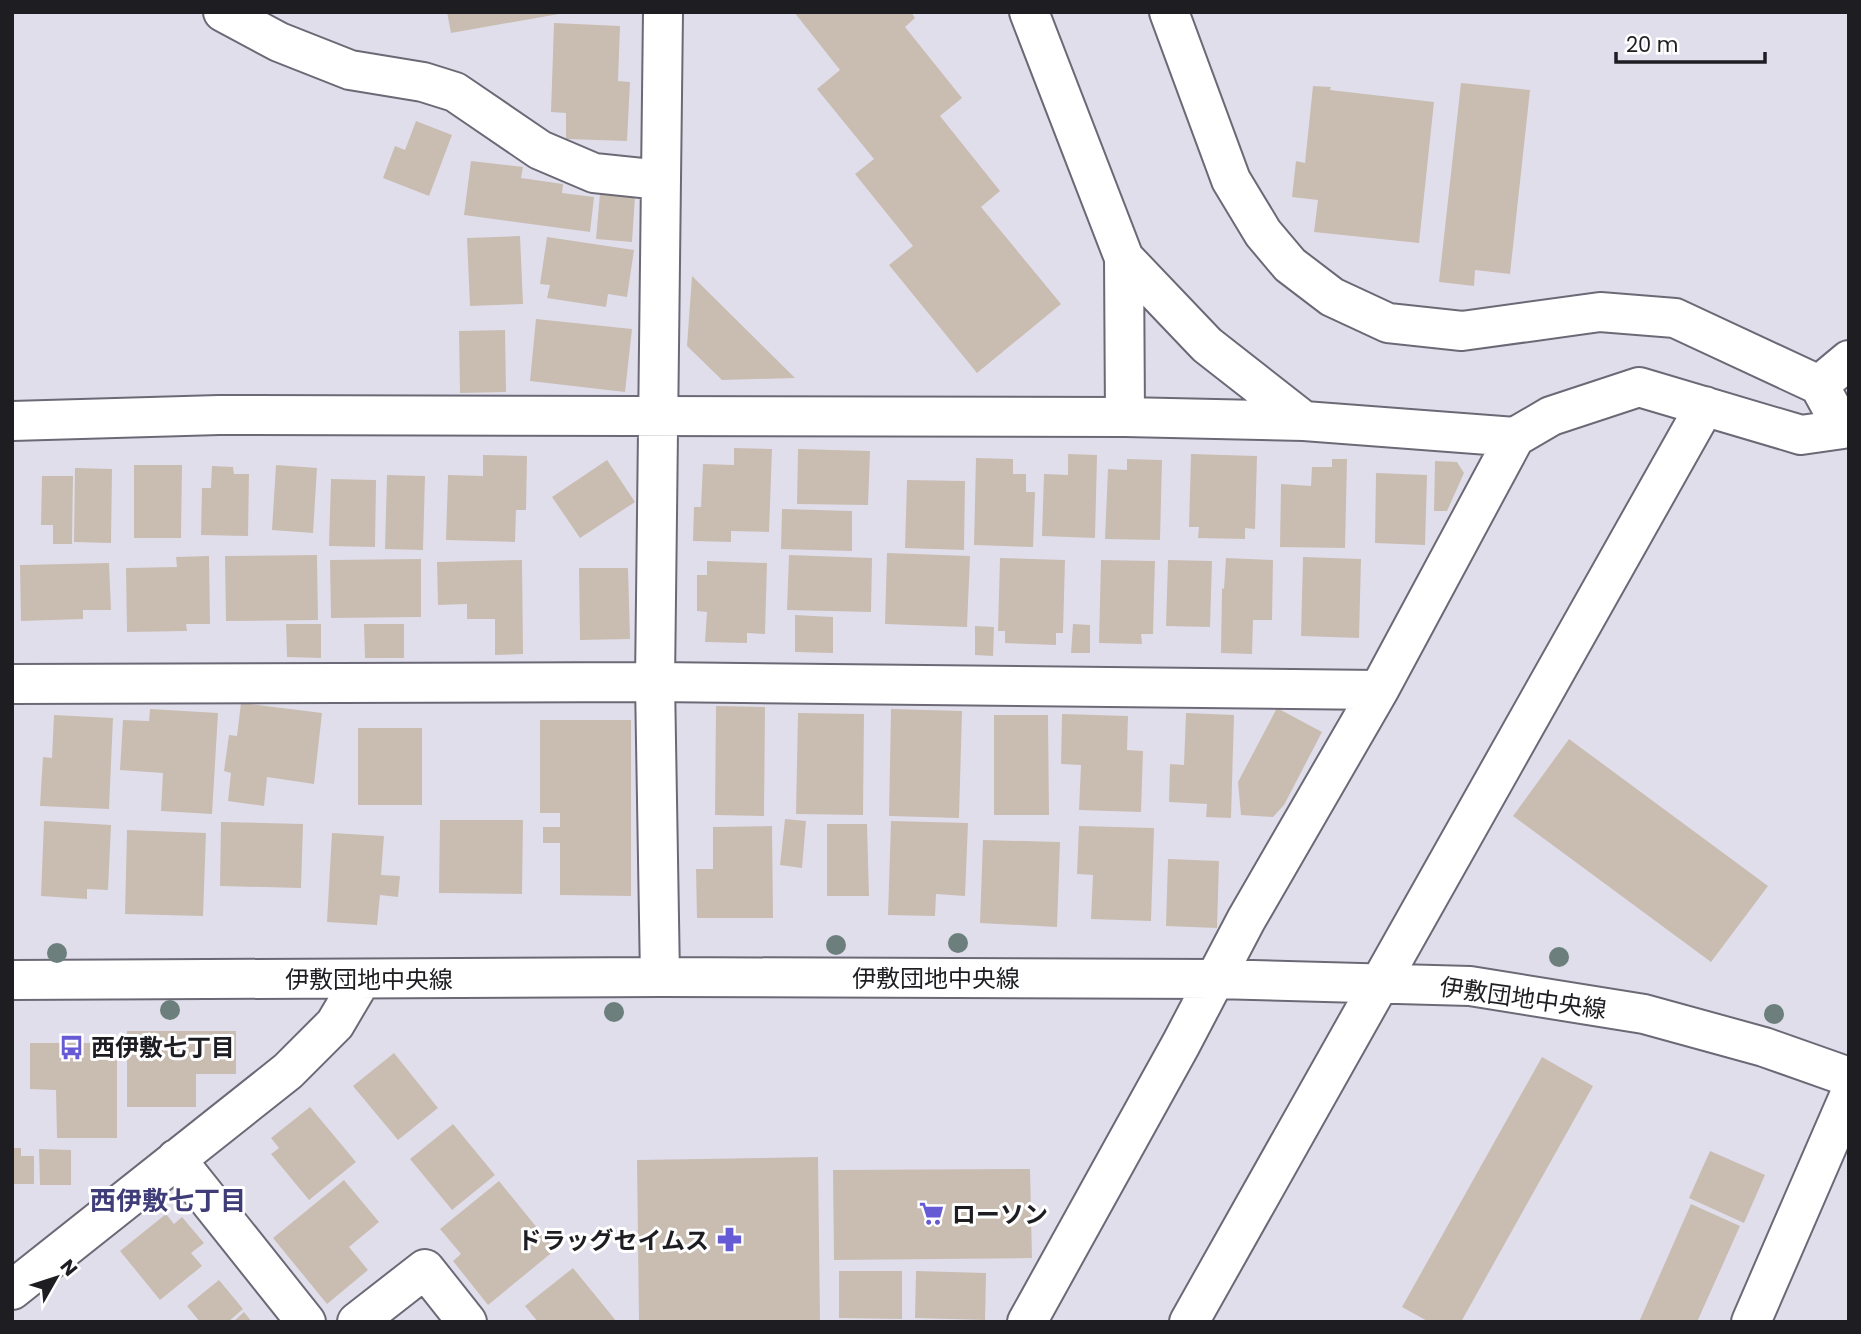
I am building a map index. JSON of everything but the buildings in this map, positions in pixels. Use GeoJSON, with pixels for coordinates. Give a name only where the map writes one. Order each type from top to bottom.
{"type":"FeatureCollection","features":[{"type":"Feature","properties":{"kind":"street"},"geometry":{"type":"LineString","coordinates":[[223,12],[279,42],[350,71],[423,82],[455,92],[540,150],[594,173],[661,180]]}},
{"type":"Feature","properties":{"kind":"street"},"geometry":{"type":"LineString","coordinates":[[660,977],[655,682],[663,12]]}},
{"type":"Feature","properties":{"kind":"street"},"geometry":{"type":"LineString","coordinates":[[1029,12],[1124,258],[1125,417]]}},
{"type":"Feature","properties":{"kind":"street"},"geometry":{"type":"LineString","coordinates":[[1027,1322],[1181,1044],[1246,920],[1379,690],[1516,438],[1551,416],[1639,387],[1801,435],[1846,431],[1819,386],[1675,318],[1600,312],[1462,331],[1388,323],[1332,297],[1290,265],[1263,233],[1231,180],[1169,12]]}},
{"type":"Feature","properties":{"kind":"street"},"geometry":{"type":"LineString","coordinates":[[1124,258],[1207,345],[1304,421]]}},
{"type":"Feature","properties":{"kind":"street"},"geometry":{"type":"LineString","coordinates":[[1819,386],[1849,359]]}},
{"type":"Feature","properties":{"kind":"street"},"geometry":{"type":"LineString","coordinates":[[1189,1322],[1705,406]]}},
{"type":"Feature","properties":{"kind":"street"},"geometry":{"type":"LineString","coordinates":[[12,421],[219,415],[1125,417],[1304,421],[1516,438]]}},
{"type":"Feature","properties":{"kind":"street"},"geometry":{"type":"LineString","coordinates":[[12,684],[655,682],[1379,690]]}},
{"type":"Feature","properties":{"kind":"street","name":"伊敷団地中央線"},"geometry":{"type":"LineString","coordinates":[[12,980],[660,977],[1215,979],[1470,986],[1644,1014],[1764,1047],[1849,1077]]}},
{"type":"Feature","properties":{"kind":"street"},"geometry":{"type":"LineString","coordinates":[[17,1283],[288,1071],[335,1024],[361,980]]}},
{"type":"Feature","properties":{"kind":"street"},"geometry":{"type":"LineString","coordinates":[[1751,1322],[1840,1142],[1849,1096]]}},
{"type":"Feature","properties":{"kind":"street"},"geometry":{"type":"LineString","coordinates":[[176,1160],[306,1322]]}},
{"type":"Feature","properties":{"kind":"street"},"geometry":{"type":"LineString","coordinates":[[358,1322],[425,1269],[467,1322]]}},
{"type":"Feature","properties":{"kind":"place","name":"西伊敷七丁目"},"geometry":{"type":"Point","coordinates":[71,1047]}},
{"type":"Feature","properties":{"kind":"place","name":"ローソン"},"geometry":{"type":"Point","coordinates":[932,1214]}},
{"type":"Feature","properties":{"kind":"place","name":"ドラッグセイムス"},"geometry":{"type":"Point","coordinates":[729,1240]}},
{"type":"Feature","properties":{"kind":"district","name":"西伊敷七丁目"},"geometry":{"type":"Point","coordinates":[168,1201]}}]}
